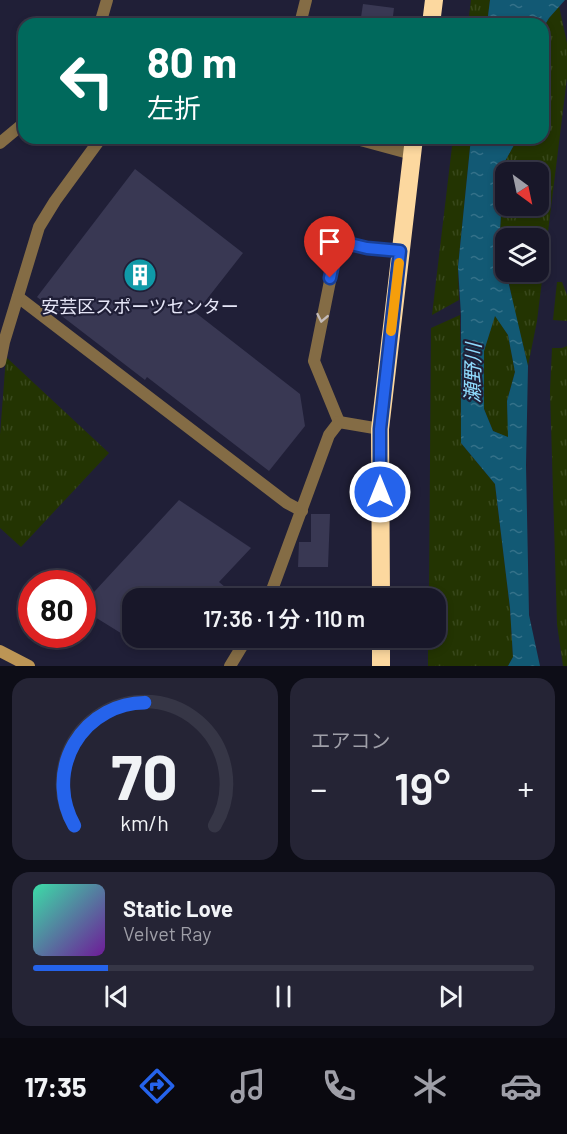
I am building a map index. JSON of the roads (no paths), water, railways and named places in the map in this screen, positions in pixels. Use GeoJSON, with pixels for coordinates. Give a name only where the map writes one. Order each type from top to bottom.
{"type":"FeatureCollection","features":[{"type":"Feature","properties":{"kind":"highway"},"geometry":{"type":"LineString","coordinates":[[432,18],[434,0]]}},
{"type":"Feature","properties":{"kind":"highway"},"geometry":{"type":"LineString","coordinates":[[381,588],[380,429],[413,146]]}},
{"type":"Feature","properties":{"kind":"highway"},"geometry":{"type":"LineString","coordinates":[[381,648],[381,666]]}},
{"type":"Feature","properties":{"kind":"street"},"geometry":{"type":"LineString","coordinates":[[101,18],[107,0]]}},
{"type":"Feature","properties":{"kind":"street"},"geometry":{"type":"LineString","coordinates":[[302,18],[306,0]]}},
{"type":"Feature","properties":{"kind":"street"},"geometry":{"type":"LineString","coordinates":[[0,143],[18,128]]}},
{"type":"Feature","properties":{"kind":"street"},"geometry":{"type":"LineString","coordinates":[[0,362],[39,227],[54,201],[97,144]]}},
{"type":"Feature","properties":{"kind":"street"},"geometry":{"type":"LineString","coordinates":[[398,144],[413,146]]}},
{"type":"Feature","properties":{"kind":"street"},"geometry":{"type":"LineString","coordinates":[[339,422],[314,361],[338,241],[367,248],[400,251]]}},
{"type":"Feature","properties":{"kind":"street"},"geometry":{"type":"LineString","coordinates":[[18,297],[287,503],[302,511]]}},
{"type":"Feature","properties":{"kind":"street"},"geometry":{"type":"LineString","coordinates":[[339,422],[380,429]]}},
{"type":"Feature","properties":{"kind":"street"},"geometry":{"type":"LineString","coordinates":[[273,588],[329,435],[339,422]]}},
{"type":"Feature","properties":{"kind":"street"},"geometry":{"type":"LineString","coordinates":[[230,666],[241,648]]}},
{"type":"Feature","properties":{"kind":"street"},"geometry":{"type":"LineString","coordinates":[[0,651],[29,666]]}},
{"type":"Feature","properties":{"kind":"water"},"geometry":{"type":"Polygon","coordinates":[[[490,0],[565,0],[549,18],[488,18],[490,0]]]}},
{"type":"Feature","properties":{"kind":"water","name":"瀬野川"},"geometry":{"type":"Polygon","coordinates":[[[470,144],[515,144],[505,162],[495,162],[495,216],[501,216],[500,228],[495,228],[495,282],[508,282],[528,366],[526,465],[529,615],[540,666],[508,666],[513,657],[510,608],[495,484],[461,443],[461,315],[458,267],[470,144]],[[495,316],[484,351],[484,409],[493,431],[508,437],[507,401],[515,372],[508,335],[495,316]]]}},
{"type":"Feature","properties":{"kind":"place","name":"安芸区スポーツセンター"},"geometry":{"type":"Point","coordinates":[140,275]}}]}
